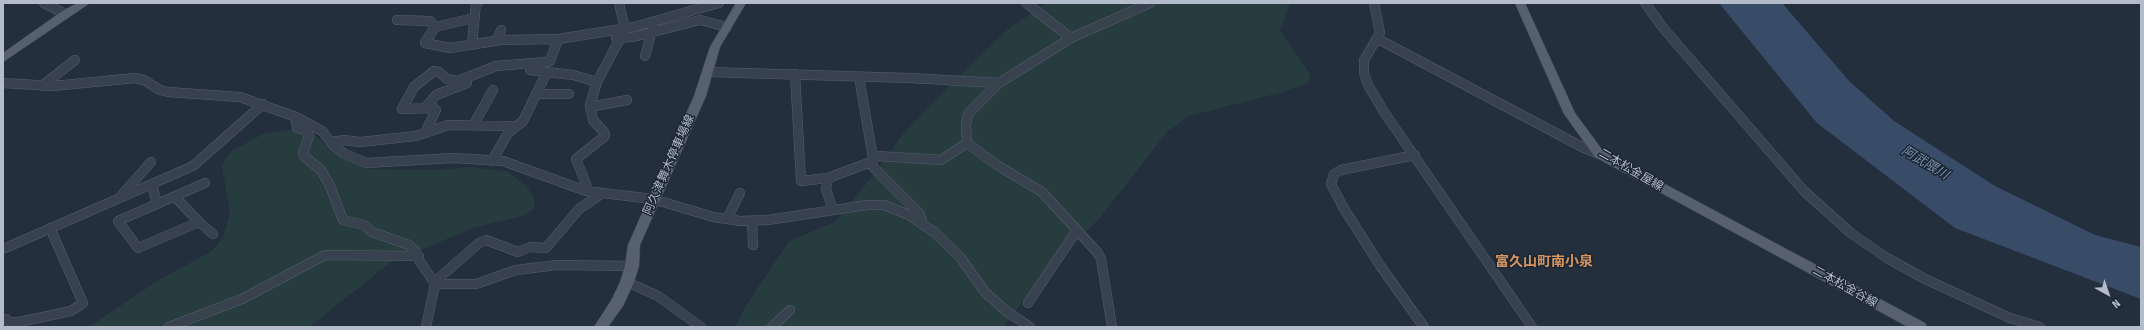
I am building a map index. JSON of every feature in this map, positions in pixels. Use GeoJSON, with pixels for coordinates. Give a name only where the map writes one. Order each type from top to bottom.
{"type":"FeatureCollection","features":[{"type":"Feature","properties":{"kind":"main road"},"geometry":{"type":"LineString","coordinates":[[3,58],[65,14],[86,3]]}},
{"type":"Feature","properties":{"kind":"main road","name":"阿久津舞木停車場線"},"geometry":{"type":"LineString","coordinates":[[601,327],[618,302],[627,282],[632,266],[634,245],[653,199],[688,124],[708,72],[715,47],[741,3]]}},
{"type":"Feature","properties":{"kind":"main road","name":"二本松金屋線"},"geometry":{"type":"LineString","coordinates":[[1520,3],[1570,114],[1599,154],[1770,247]]}},
{"type":"Feature","properties":{"kind":"main road","name":"二本松金谷線"},"geometry":{"type":"LineString","coordinates":[[1770,247],[1920,327]]}},
{"type":"Feature","properties":{"kind":"street"},"geometry":{"type":"LineString","coordinates":[[44,3],[65,14]]}},
{"type":"Feature","properties":{"kind":"street"},"geometry":{"type":"LineString","coordinates":[[472,44],[476,3],[478,3]]}},
{"type":"Feature","properties":{"kind":"street"},"geometry":{"type":"LineString","coordinates":[[586,191],[588,189],[577,157],[602,140],[605,134],[593,120],[590,107],[597,82],[624,29],[619,3]]}},
{"type":"Feature","properties":{"kind":"street"},"geometry":{"type":"LineString","coordinates":[[474,18],[435,27],[429,35],[426,44],[450,48],[497,40],[558,38],[605,32],[652,22],[719,3]]}},
{"type":"Feature","properties":{"kind":"street"},"geometry":{"type":"LineString","coordinates":[[1026,3],[1071,38]]}},
{"type":"Feature","properties":{"kind":"street"},"geometry":{"type":"LineString","coordinates":[[1112,327],[1101,259],[1097,252],[1042,192],[980,154],[967,143],[966,136],[968,114],[1000,83],[1071,38],[1150,3]]}},
{"type":"Feature","properties":{"kind":"street"},"geometry":{"type":"LineString","coordinates":[[1374,3],[1380,33],[1378,39],[1364,60],[1364,73],[1384,112],[1532,327]]}},
{"type":"Feature","properties":{"kind":"street"},"geometry":{"type":"LineString","coordinates":[[1645,3],[1664,29],[1768,152],[1804,191],[1852,234],[1887,258],[2011,323],[2040,327]]}},
{"type":"Feature","properties":{"kind":"street"},"geometry":{"type":"LineString","coordinates":[[397,20],[430,21],[435,27]]}},
{"type":"Feature","properties":{"kind":"street"},"geometry":{"type":"LineString","coordinates":[[605,32],[620,39],[700,20],[727,26]]}},
{"type":"Feature","properties":{"kind":"street"},"geometry":{"type":"LineString","coordinates":[[645,56],[653,31],[652,22]]}},
{"type":"Feature","properties":{"kind":"street"},"geometry":{"type":"LineString","coordinates":[[497,40],[501,30]]}},
{"type":"Feature","properties":{"kind":"street"},"geometry":{"type":"LineString","coordinates":[[425,133],[436,110],[434,108],[402,109],[414,87],[431,73],[437,71],[447,79],[458,81],[496,66],[547,62],[550,61],[558,38]]}},
{"type":"Feature","properties":{"kind":"street"},"geometry":{"type":"LineString","coordinates":[[1378,39],[1584,148],[1599,154]]}},
{"type":"Feature","properties":{"kind":"street"},"geometry":{"type":"LineString","coordinates":[[42,86],[75,60]]}},
{"type":"Feature","properties":{"kind":"street"},"geometry":{"type":"LineString","coordinates":[[530,70],[573,75],[590,82],[597,82]]}},
{"type":"Feature","properties":{"kind":"street"},"geometry":{"type":"LineString","coordinates":[[492,161],[508,133],[523,121],[547,72]]}},
{"type":"Feature","properties":{"kind":"street"},"geometry":{"type":"LineString","coordinates":[[708,72],[795,74],[1000,83]]}},
{"type":"Feature","properties":{"kind":"street"},"geometry":{"type":"LineString","coordinates":[[795,74],[801,181],[805,182],[828,178],[872,160],[877,156],[937,161],[967,143]]}},
{"type":"Feature","properties":{"kind":"street"},"geometry":{"type":"LineString","coordinates":[[859,77],[874,168],[919,213],[923,224]]}},
{"type":"Feature","properties":{"kind":"street"},"geometry":{"type":"LineString","coordinates":[[3,83],[64,86],[135,78],[144,80],[160,90],[168,92],[227,95],[251,100],[299,119],[322,132],[337,149],[355,160],[372,164],[453,158],[492,161],[516,165],[586,191],[600,194],[653,199],[713,217],[727,219],[752,222],[867,205],[884,206],[909,215],[923,224],[960,257],[985,292],[1006,311],[1030,327]]}},
{"type":"Feature","properties":{"kind":"street"},"geometry":{"type":"LineString","coordinates":[[425,108],[431,99],[436,95],[468,83]]}},
{"type":"Feature","properties":{"kind":"street"},"geometry":{"type":"LineString","coordinates":[[474,124],[494,90]]}},
{"type":"Feature","properties":{"kind":"street"},"geometry":{"type":"LineString","coordinates":[[537,94],[569,94]]}},
{"type":"Feature","properties":{"kind":"street"},"geometry":{"type":"LineString","coordinates":[[590,107],[626,100]]}},
{"type":"Feature","properties":{"kind":"street"},"geometry":{"type":"LineString","coordinates":[[3,249],[193,166],[263,104]]}},
{"type":"Feature","properties":{"kind":"street"},"geometry":{"type":"LineString","coordinates":[[299,119],[296,122],[296,128],[307,130],[309,136],[303,153],[305,157],[321,170],[330,186],[343,220],[364,225],[372,232],[409,244],[419,256],[419,260],[435,284]]}},
{"type":"Feature","properties":{"kind":"street"},"geometry":{"type":"LineString","coordinates":[[331,142],[344,140],[360,142],[377,141],[416,136],[448,125],[474,124],[515,126]]}},
{"type":"Feature","properties":{"kind":"street"},"geometry":{"type":"LineString","coordinates":[[1415,155],[1341,170],[1334,174],[1331,184],[1343,207],[1381,267],[1424,327]]}},
{"type":"Feature","properties":{"kind":"street"},"geometry":{"type":"LineString","coordinates":[[119,198],[151,162]]}},
{"type":"Feature","properties":{"kind":"street"},"geometry":{"type":"LineString","coordinates":[[828,178],[826,189],[834,210]]}},
{"type":"Feature","properties":{"kind":"street"},"geometry":{"type":"LineString","coordinates":[[199,222],[138,248],[118,221],[205,183]]}},
{"type":"Feature","properties":{"kind":"street"},"geometry":{"type":"LineString","coordinates":[[152,184],[157,204]]}},
{"type":"Feature","properties":{"kind":"street"},"geometry":{"type":"LineString","coordinates":[[727,219],[740,193]]}},
{"type":"Feature","properties":{"kind":"street"},"geometry":{"type":"LineString","coordinates":[[426,327],[435,284],[439,278],[479,243],[486,240],[518,252],[530,246],[546,248],[580,209],[600,194]]}},
{"type":"Feature","properties":{"kind":"street"},"geometry":{"type":"LineString","coordinates":[[175,197],[213,234]]}},
{"type":"Feature","properties":{"kind":"street"},"geometry":{"type":"LineString","coordinates":[[752,222],[753,245]]}},
{"type":"Feature","properties":{"kind":"street"},"geometry":{"type":"LineString","coordinates":[[4,318],[10,322],[19,322],[71,311],[83,303],[50,228]]}},
{"type":"Feature","properties":{"kind":"street"},"geometry":{"type":"LineString","coordinates":[[1028,303],[1077,230]]}},
{"type":"Feature","properties":{"kind":"street"},"geometry":{"type":"LineString","coordinates":[[169,327],[242,299],[325,255],[353,254],[419,256]]}},
{"type":"Feature","properties":{"kind":"street"},"geometry":{"type":"LineString","coordinates":[[435,284],[476,284],[516,270],[557,265],[632,266]]}},
{"type":"Feature","properties":{"kind":"street"},"geometry":{"type":"LineString","coordinates":[[627,282],[658,296],[674,306],[701,327]]}},
{"type":"Feature","properties":{"kind":"street"},"geometry":{"type":"LineString","coordinates":[[777,326],[790,310]]}},
{"type":"Feature","properties":{"kind":"green space"},"geometry":{"type":"Polygon","coordinates":[[[1046,3],[1290,3],[1280,31],[1311,75],[1308,83],[1283,92],[1189,116],[1167,132],[1099,219],[1051,265],[1003,327],[736,326],[745,307],[789,241],[835,222],[870,179],[903,134],[952,83],[1007,30],[1046,3]]]}},
{"type":"Feature","properties":{"kind":"green space"},"geometry":{"type":"Polygon","coordinates":[[[288,130],[303,131],[315,135],[333,152],[357,164],[372,169],[434,170],[469,167],[507,171],[526,186],[534,197],[535,204],[532,210],[522,216],[473,228],[390,263],[309,327],[89,327],[157,281],[212,251],[223,238],[230,213],[222,166],[226,158],[233,150],[263,134],[288,130]]]}},
{"type":"Feature","properties":{"kind":"water","name":"阿武隈川"},"geometry":{"type":"Polygon","coordinates":[[[1719,3],[1782,3],[1850,82],[1894,121],[1995,186],[2095,235],[2141,247],[2141,299],[1955,228],[1817,123],[1719,3]]]}},
{"type":"Feature","properties":{"kind":"district","name":"富久山町南小泉"},"geometry":{"type":"Point","coordinates":[1544,262]}}]}
